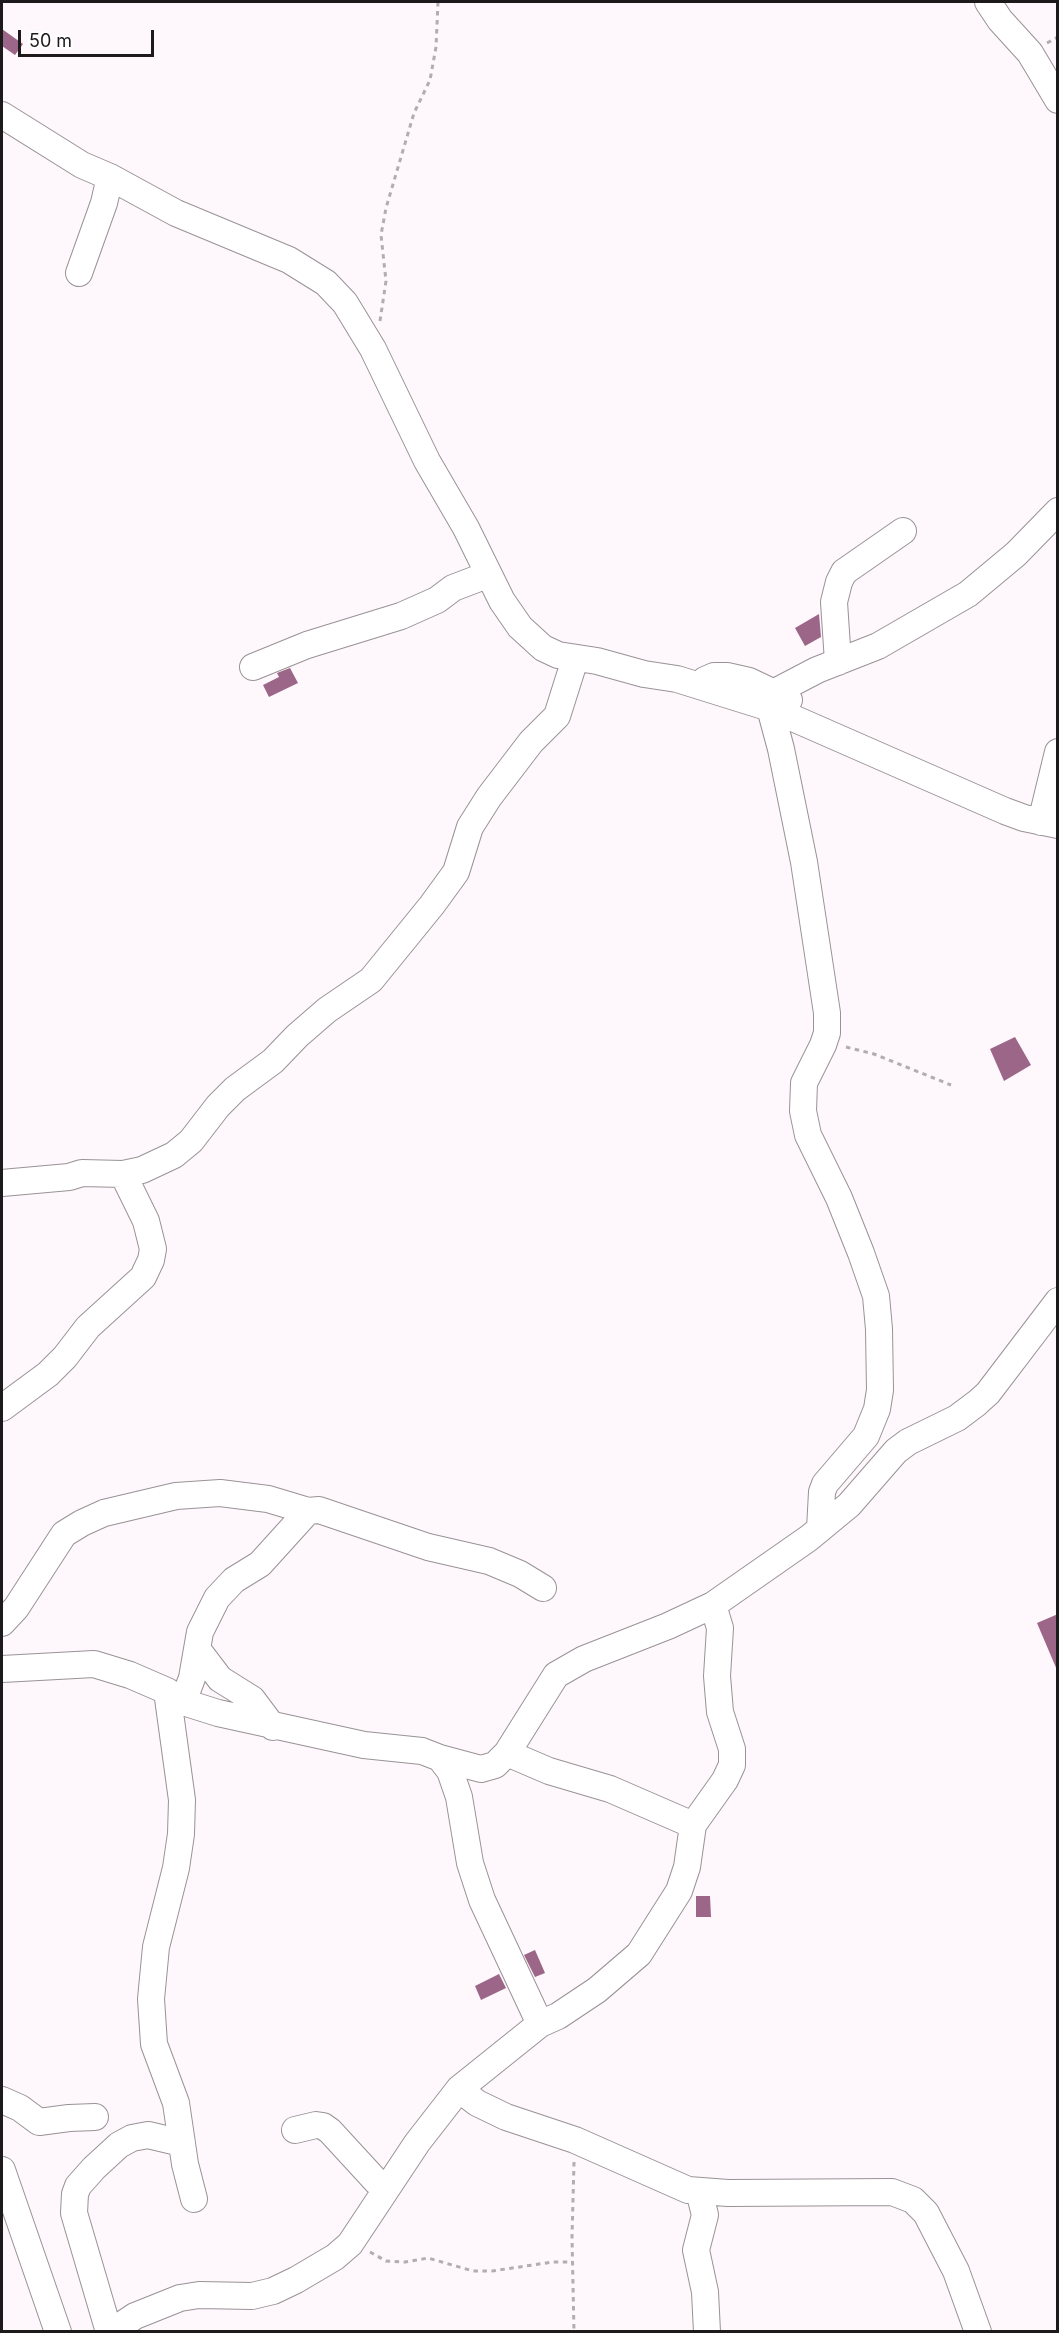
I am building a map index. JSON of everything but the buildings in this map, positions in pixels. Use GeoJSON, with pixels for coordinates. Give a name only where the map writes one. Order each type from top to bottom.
{"type":"FeatureCollection","features":[{"type":"Feature","properties":{"kind":"street"},"geometry":{"type":"LineString","coordinates":[[988,2],[1000,20],[1030,53],[1058,100]]}},
{"type":"Feature","properties":{"kind":"street"},"geometry":{"type":"LineString","coordinates":[[2,115],[74,160],[176,213],[289,260],[326,283],[345,303],[373,349],[427,461],[466,528],[487,575],[511,615],[533,641],[558,655],[597,661],[644,674],[773,700],[842,739],[984,803],[1024,818],[1049,823],[1058,752]]}},
{"type":"Feature","properties":{"kind":"street"},"geometry":{"type":"LineString","coordinates":[[79,273],[104,203],[110,177]]}},
{"type":"Feature","properties":{"kind":"street"},"geometry":{"type":"LineString","coordinates":[[773,700],[838,662],[878,646],[968,594],[1016,554],[1058,511]]}},
{"type":"Feature","properties":{"kind":"street"},"geometry":{"type":"LineString","coordinates":[[838,662],[834,602],[839,582],[844,573],[903,531]]}},
{"type":"Feature","properties":{"kind":"street"},"geometry":{"type":"LineString","coordinates":[[253,667],[307,645],[401,616],[437,600],[453,588],[487,575]]}},
{"type":"Feature","properties":{"kind":"street"},"geometry":{"type":"LineString","coordinates":[[2,1183],[69,1177],[82,1173],[123,1174],[150,1166],[184,1147],[235,1089],[273,1061],[327,1010],[371,980],[456,872],[470,827],[489,797],[531,742],[556,716],[575,659]]}},
{"type":"Feature","properties":{"kind":"street"},"geometry":{"type":"LineString","coordinates":[[773,700],[804,862],[820,962],[827,1025],[823,1045],[804,1083],[802,1111],[808,1135],[839,1198],[876,1296],[879,1329],[880,1390],[877,1409],[866,1436],[825,1484],[822,1492],[820,1529]]}},
{"type":"Feature","properties":{"kind":"street"},"geometry":{"type":"LineString","coordinates":[[2,1408],[48,1374],[65,1357],[88,1327],[143,1277],[151,1260],[153,1249],[146,1221],[123,1174]]}},
{"type":"Feature","properties":{"kind":"street"},"geometry":{"type":"LineString","coordinates":[[459,1797],[467,1780],[482,1769],[495,1765],[507,1753],[556,1675],[584,1659],[668,1626],[713,1605],[820,1529],[849,1505],[896,1451],[908,1442],[957,1418],[988,1393],[1055,1312]]}},
{"type":"Feature","properties":{"kind":"street"},"geometry":{"type":"LineString","coordinates":[[2,1623],[16,1608],[64,1534],[81,1523],[104,1513],[176,1496],[220,1493],[268,1499],[308,1511],[319,1510],[428,1547],[489,1561],[520,1574],[543,1588]]}},
{"type":"Feature","properties":{"kind":"street"},"geometry":{"type":"LineString","coordinates":[[194,2199],[176,2103],[154,2044],[151,1999],[156,1947],[176,1868],[181,1834],[182,1800],[175,1696],[192,1678],[200,1632],[217,1598],[234,1580],[260,1564],[308,1511]]}},
{"type":"Feature","properties":{"kind":"street"},"geometry":{"type":"LineString","coordinates":[[182,2143],[148,2135],[132,2138],[119,2145],[78,2186],[74,2213],[110,2331],[141,2313],[180,2298],[199,2295],[252,2296],[273,2290],[335,2257],[350,2244],[417,2143],[459,2089],[540,2024],[558,2016],[597,1990],[639,1954],[679,1891],[687,1867],[693,1825],[725,1780],[732,1765],[732,1749],[720,1712],[717,1676],[720,1628],[713,1605]]}},
{"type":"Feature","properties":{"kind":"street"},"geometry":{"type":"LineString","coordinates":[[198,1650],[220,1679],[252,1699],[273,1727]]}},
{"type":"Feature","properties":{"kind":"street"},"geometry":{"type":"LineString","coordinates":[[2,1669],[94,1664],[130,1675],[218,1713],[273,1727],[364,1745],[422,1751],[482,1769]]}},
{"type":"Feature","properties":{"kind":"street"},"geometry":{"type":"LineString","coordinates":[[507,1753],[549,1772],[610,1789],[693,1825]]}},
{"type":"Feature","properties":{"kind":"street"},"geometry":{"type":"LineString","coordinates":[[440,1758],[450,1772],[459,1797],[470,1863],[482,1900],[540,2024]]}},
{"type":"Feature","properties":{"kind":"street"},"geometry":{"type":"LineString","coordinates":[[459,2089],[477,2103],[506,2117],[575,2140],[668,2183],[699,2191],[892,2192],[913,2200],[926,2213],[948,2255],[978,2331]]}},
{"type":"Feature","properties":{"kind":"street"},"geometry":{"type":"LineString","coordinates":[[2,2100],[20,2108],[39,2122],[95,2117]]}},
{"type":"Feature","properties":{"kind":"street"},"geometry":{"type":"LineString","coordinates":[[295,2130],[316,2125],[323,2126],[386,2189]]}},
{"type":"Feature","properties":{"kind":"street"},"geometry":{"type":"LineString","coordinates":[[2,2170],[58,2331]]}},
{"type":"Feature","properties":{"kind":"street"},"geometry":{"type":"LineString","coordinates":[[699,2191],[705,2215],[696,2250],[705,2292],[707,2331]]}},
{"type":"Feature","properties":{"kind":"path"},"geometry":{"type":"LineString","coordinates":[[373,349],[384,309],[386,281],[381,235],[386,208],[414,113],[430,80],[436,47],[438,2]]}},
{"type":"Feature","properties":{"kind":"path"},"geometry":{"type":"LineString","coordinates":[[827,1025],[848,1048],[874,1054],[951,1085]]}},
{"type":"Feature","properties":{"kind":"path"},"geometry":{"type":"LineString","coordinates":[[574,2331],[575,2140]]}},
{"type":"Feature","properties":{"kind":"path"},"geometry":{"type":"LineString","coordinates":[[350,2244],[366,2249],[386,2261],[405,2262],[428,2258],[473,2271],[573,2262]]}}]}
